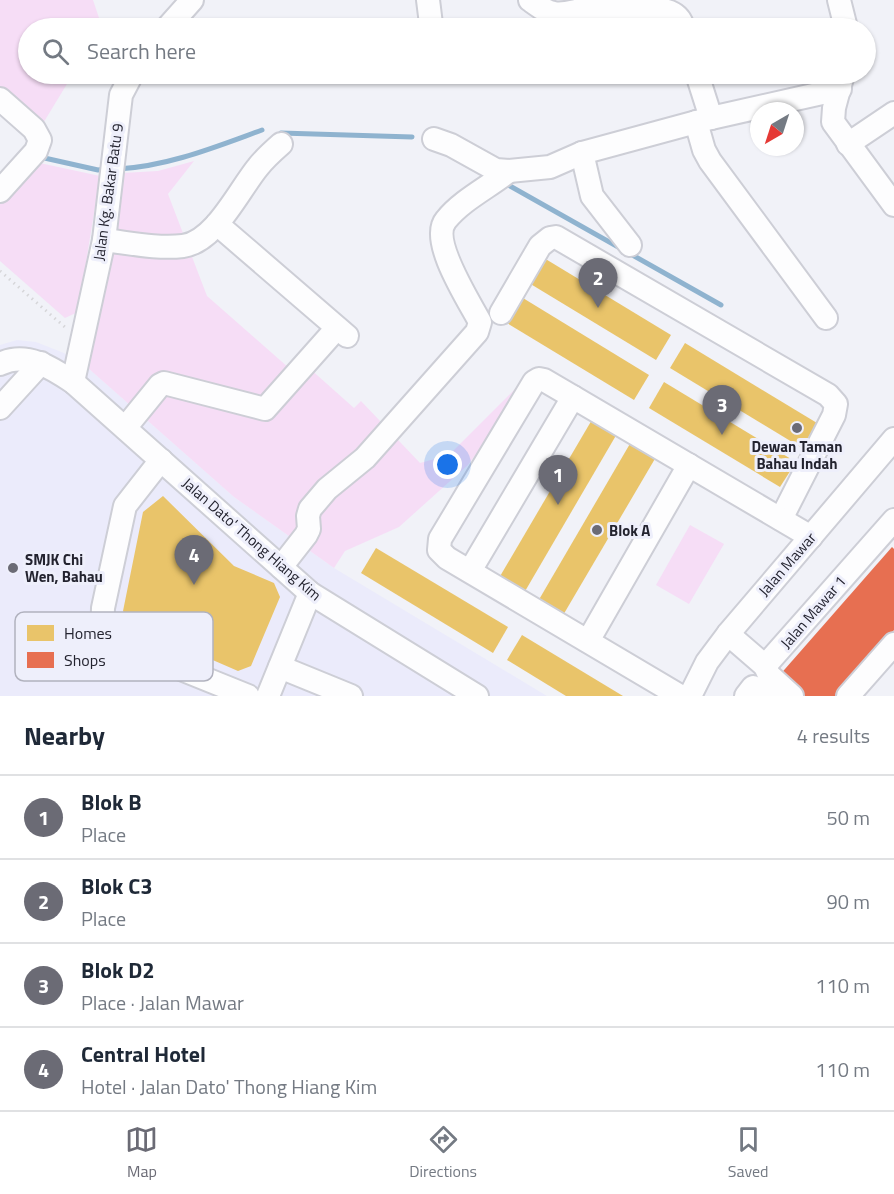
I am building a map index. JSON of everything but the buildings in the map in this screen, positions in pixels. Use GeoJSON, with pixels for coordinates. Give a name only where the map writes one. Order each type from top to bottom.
{"type":"FeatureCollection","features":[{"type":"Feature","properties":{"kind":"street"},"geometry":{"type":"LineString","coordinates":[[176,18],[192,0]]}},
{"type":"Feature","properties":{"kind":"street"},"geometry":{"type":"LineString","coordinates":[[428,0],[430,18]]}},
{"type":"Feature","properties":{"kind":"street"},"geometry":{"type":"LineString","coordinates":[[530,0],[549,12],[560,14],[587,9],[616,11],[653,5],[674,12],[679,18]]}},
{"type":"Feature","properties":{"kind":"street"},"geometry":{"type":"LineString","coordinates":[[839,0],[844,18]]}},
{"type":"Feature","properties":{"kind":"street","name":"Jalan Kg. Bakar Batu 9"},"geometry":{"type":"LineString","coordinates":[[73,382],[104,240],[121,95],[127,84]]}},
{"type":"Feature","properties":{"kind":"street"},"geometry":{"type":"LineString","coordinates":[[698,84],[704,150],[710,162],[826,318]]}},
{"type":"Feature","properties":{"kind":"street"},"geometry":{"type":"LineString","coordinates":[[280,567],[306,536],[309,529],[310,509],[321,496],[365,458],[477,332],[480,322],[442,249],[441,234],[444,222],[456,210],[502,177],[550,167],[582,153],[831,84]]}},
{"type":"Feature","properties":{"kind":"street"},"geometry":{"type":"LineString","coordinates":[[841,84],[832,116],[837,129],[894,206]]}},
{"type":"Feature","properties":{"kind":"street"},"geometry":{"type":"LineString","coordinates":[[0,99],[34,129],[40,140],[36,151],[0,191]]}},
{"type":"Feature","properties":{"kind":"street"},"geometry":{"type":"LineString","coordinates":[[848,144],[894,113]]}},
{"type":"Feature","properties":{"kind":"street"},"geometry":{"type":"LineString","coordinates":[[434,139],[451,145],[496,170],[502,177]]}},
{"type":"Feature","properties":{"kind":"street"},"geometry":{"type":"LineString","coordinates":[[104,240],[164,247],[186,246],[199,240],[212,230],[259,165],[281,144]]}},
{"type":"Feature","properties":{"kind":"street"},"geometry":{"type":"LineString","coordinates":[[582,153],[592,196],[630,245]]}},
{"type":"Feature","properties":{"kind":"street"},"geometry":{"type":"LineString","coordinates":[[125,428],[160,384],[164,383],[265,409],[343,333],[217,224]]}},
{"type":"Feature","properties":{"kind":"street"},"geometry":{"type":"LineString","coordinates":[[501,313],[540,246],[550,237],[556,237],[828,395],[836,404],[834,415],[781,519]]}},
{"type":"Feature","properties":{"kind":"street"},"geometry":{"type":"LineString","coordinates":[[0,364],[7,360],[23,359],[41,363],[0,408]]}},
{"type":"Feature","properties":{"kind":"street","name":"Jalan Dato' Thong Hiang Kim"},"geometry":{"type":"LineString","coordinates":[[41,363],[73,382],[310,593],[477,696]]}},
{"type":"Feature","properties":{"kind":"street"},"geometry":{"type":"LineString","coordinates":[[680,696],[470,572],[447,558],[439,550],[440,539],[534,382],[539,379],[544,380],[811,537]]}},
{"type":"Feature","properties":{"kind":"street"},"geometry":{"type":"LineString","coordinates":[[470,572],[573,397]]}},
{"type":"Feature","properties":{"kind":"street","name":"Jalan Mawar"},"geometry":{"type":"LineString","coordinates":[[690,696],[708,662],[728,634],[894,439]]}},
{"type":"Feature","properties":{"kind":"street"},"geometry":{"type":"LineString","coordinates":[[103,612],[125,506],[161,460]]}},
{"type":"Feature","properties":{"kind":"street"},"geometry":{"type":"LineString","coordinates":[[588,641],[689,465]]}},
{"type":"Feature","properties":{"kind":"street","name":"Jalan Mawar 1"},"geometry":{"type":"LineString","coordinates":[[765,666],[891,529]]}},
{"type":"Feature","properties":{"kind":"street"},"geometry":{"type":"LineString","coordinates":[[268,696],[310,593]]}},
{"type":"Feature","properties":{"kind":"street"},"geometry":{"type":"LineString","coordinates":[[728,634],[765,666],[769,675],[792,696]]}},
{"type":"Feature","properties":{"kind":"street"},"geometry":{"type":"LineString","coordinates":[[848,696],[894,644]]}},
{"type":"Feature","properties":{"kind":"street"},"geometry":{"type":"LineString","coordinates":[[280,667],[351,696]]}},
{"type":"Feature","properties":{"kind":"street"},"geometry":{"type":"LineString","coordinates":[[211,681],[248,696]]}},
{"type":"Feature","properties":{"kind":"street"},"geometry":{"type":"LineString","coordinates":[[746,696],[753,687],[767,696]]}},
{"type":"Feature","properties":{"kind":"path"},"geometry":{"type":"LineString","coordinates":[[0,271],[57,322],[82,338]]}},
{"type":"Feature","properties":{"kind":"shaded area"},"geometry":{"type":"Polygon","coordinates":[[[0,0],[93,0],[99,18],[18,18],[18,84],[67,84],[42,125],[0,87],[0,0]]]}},
{"type":"Feature","properties":{"kind":"shaded area"},"geometry":{"type":"Polygon","coordinates":[[[194,161],[168,194],[207,296],[289,368],[299,359],[354,408],[361,401],[420,463],[449,455],[525,379],[497,426],[468,465],[399,527],[345,551],[334,568],[234,497],[88,368],[123,173],[158,171],[194,161]]]}},
{"type":"Feature","properties":{"kind":"shaded area"},"geometry":{"type":"Polygon","coordinates":[[[35,162],[100,176],[78,312],[65,318],[0,261],[0,201],[35,162]]]}},
{"type":"Feature","properties":{"kind":"shaded area"},"geometry":{"type":"Polygon","coordinates":[[[17,340],[36,342],[64,353],[88,368],[234,497],[334,568],[547,696],[0,696],[0,345],[17,340]]]}},
{"type":"Feature","properties":{"kind":"shaded area"},"geometry":{"type":"Polygon","coordinates":[[[690,525],[724,544],[689,604],[656,585],[690,525]]]}},
{"type":"Feature","properties":{"kind":"waterway"},"geometry":{"type":"LineString","coordinates":[[118,169],[174,160],[262,130]]}},
{"type":"Feature","properties":{"kind":"waterway"},"geometry":{"type":"LineString","coordinates":[[281,133],[412,137]]}},
{"type":"Feature","properties":{"kind":"waterway"},"geometry":{"type":"LineString","coordinates":[[40,157],[98,170],[106,169]]}},
{"type":"Feature","properties":{"kind":"waterway"},"geometry":{"type":"LineString","coordinates":[[503,182],[721,305]]}},
{"type":"Feature","properties":{"kind":"place","name":"Blok C3"},"geometry":{"type":"Point","coordinates":[598,308]}},
{"type":"Feature","properties":{"kind":"place","name":"Dewan Taman Bahau Indah"},"geometry":{"type":"Point","coordinates":[797,428]}},
{"type":"Feature","properties":{"kind":"place","name":"Blok D2"},"geometry":{"type":"Point","coordinates":[722,435]}},
{"type":"Feature","properties":{"kind":"place","name":"Blok B"},"geometry":{"type":"Point","coordinates":[558,505]}},
{"type":"Feature","properties":{"kind":"place","name":"Blok A"},"geometry":{"type":"Point","coordinates":[597,530]}},
{"type":"Feature","properties":{"kind":"place","name":"SMJK Chi Wen, Bahau"},"geometry":{"type":"Point","coordinates":[13,568]}},
{"type":"Feature","properties":{"kind":"place","name":"Central Hotel"},"geometry":{"type":"Point","coordinates":[194,585]}}]}
